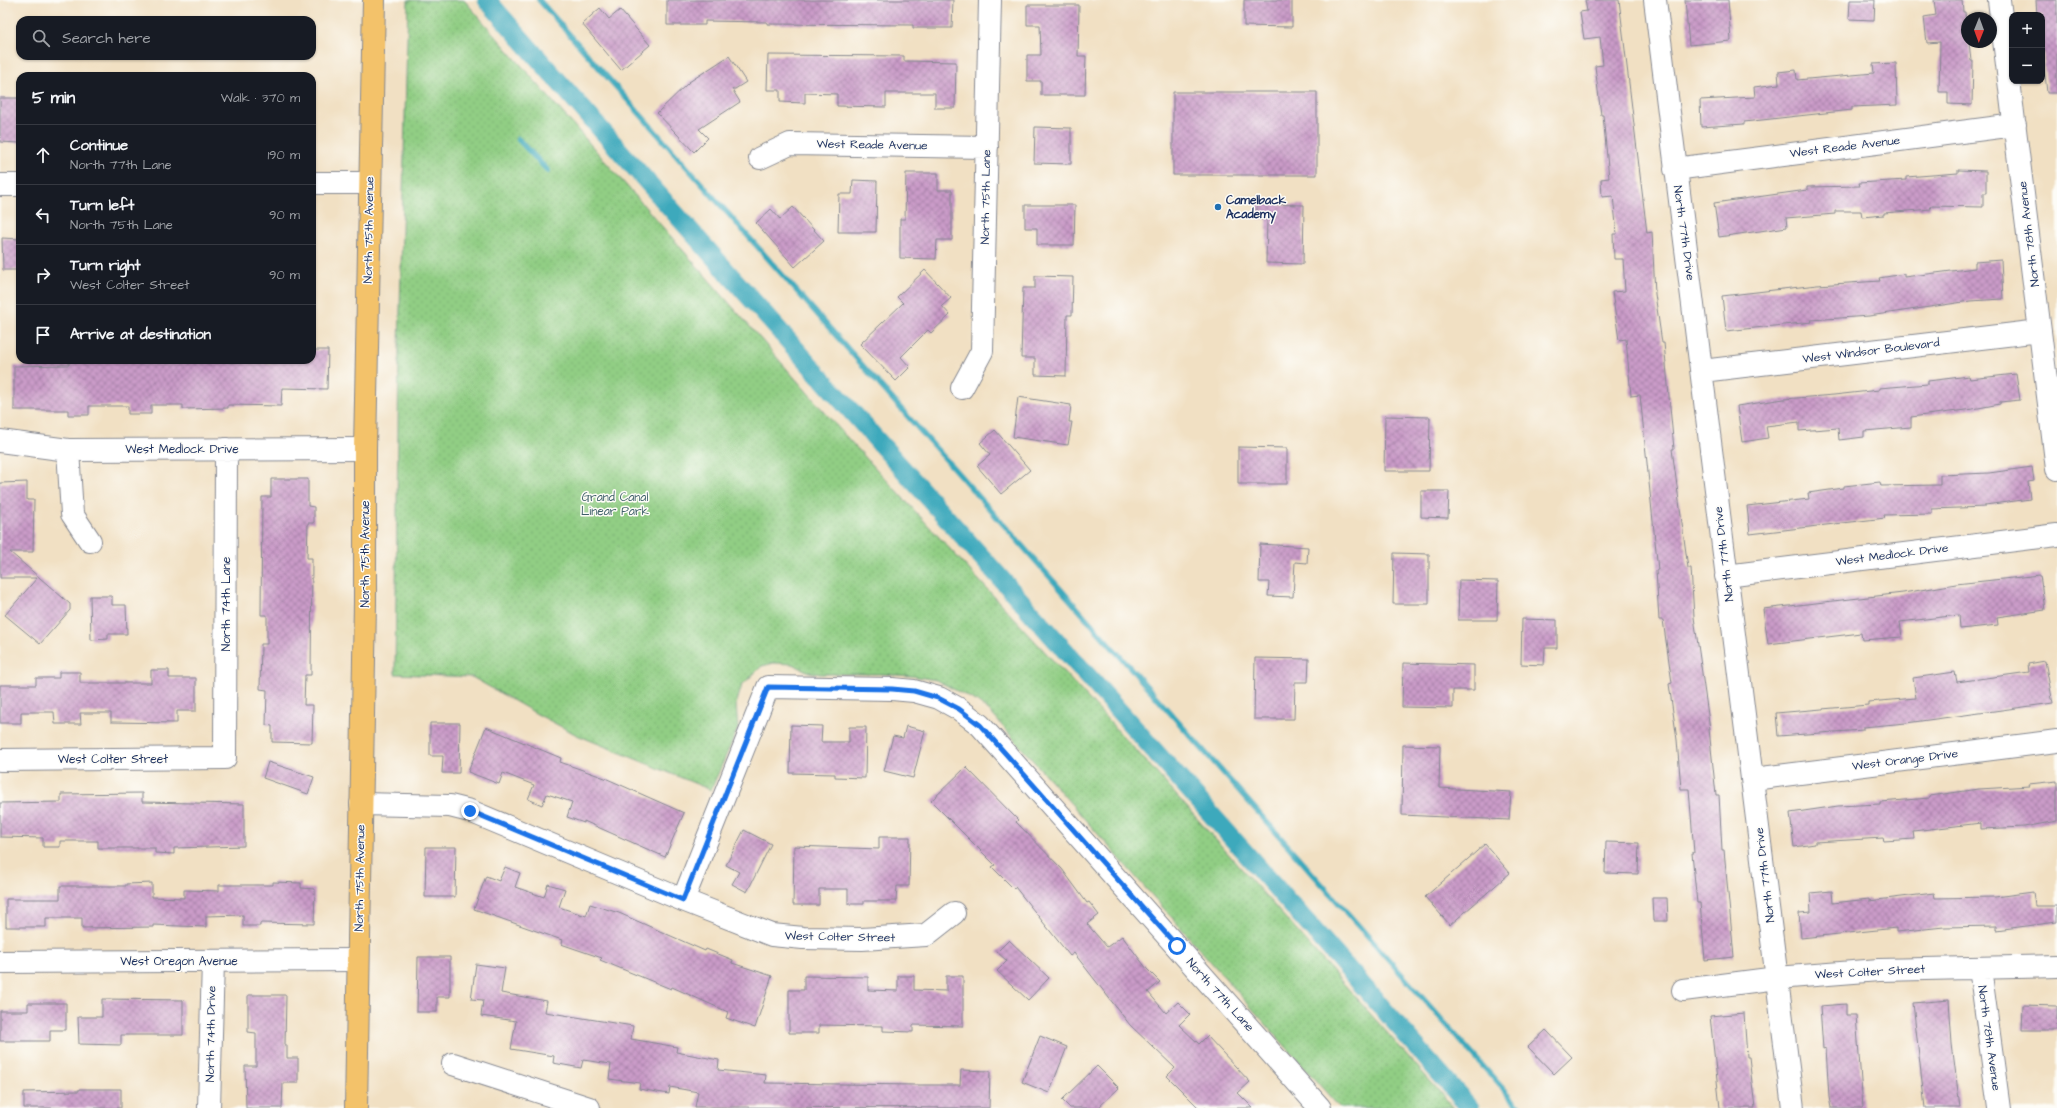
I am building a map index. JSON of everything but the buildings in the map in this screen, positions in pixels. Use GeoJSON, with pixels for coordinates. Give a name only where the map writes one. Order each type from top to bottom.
{"type":"FeatureCollection","features":[{"type":"Feature","properties":{"kind":"main road","name":"North 75th Avenue"},"geometry":{"type":"LineString","coordinates":[[356,1108],[365,603],[365,448],[369,183],[374,0]]}},
{"type":"Feature","properties":{"kind":"street","name":"North 75th Lane"},"geometry":{"type":"LineString","coordinates":[[962,388],[982,351],[990,0]]}},
{"type":"Feature","properties":{"kind":"street","name":"North 77th Drive"},"geometry":{"type":"LineString","coordinates":[[1655,0],[1793,1108]]}},
{"type":"Feature","properties":{"kind":"street","name":"North 78th Avenue"},"geometry":{"type":"LineString","coordinates":[[1999,0],[2016,125],[2057,469]]}},
{"type":"Feature","properties":{"kind":"street","name":"West Reade Avenue"},"geometry":{"type":"LineString","coordinates":[[1675,169],[2016,125]]}},
{"type":"Feature","properties":{"kind":"street","name":"West Reade Avenue"},"geometry":{"type":"LineString","coordinates":[[760,158],[790,144],[987,146]]}},
{"type":"Feature","properties":{"kind":"street"},"geometry":{"type":"LineString","coordinates":[[316,183],[369,183]]}},
{"type":"Feature","properties":{"kind":"street"},"geometry":{"type":"LineString","coordinates":[[0,185],[16,185]]}},
{"type":"Feature","properties":{"kind":"street","name":"West Windsor Boulevard"},"geometry":{"type":"LineString","coordinates":[[1702,371],[2040,331]]}},
{"type":"Feature","properties":{"kind":"street","name":"West Medlock Drive"},"geometry":{"type":"LineString","coordinates":[[0,441],[68,450],[365,448]]}},
{"type":"Feature","properties":{"kind":"street","name":"North 74th Lane"},"geometry":{"type":"LineString","coordinates":[[225,758],[226,449]]}},
{"type":"Feature","properties":{"kind":"street"},"geometry":{"type":"LineString","coordinates":[[68,450],[72,514],[90,541]]}},
{"type":"Feature","properties":{"kind":"street","name":"West Medlock Drive"},"geometry":{"type":"LineString","coordinates":[[1726,576],[2057,535]]}},
{"type":"Feature","properties":{"kind":"street","name":"North 77th Lane"},"geometry":{"type":"LineString","coordinates":[[683,900],[768,687],[892,689],[914,691],[938,698],[959,709],[980,725],[1320,1108]]}},
{"type":"Feature","properties":{"kind":"street","name":"West Orange Drive"},"geometry":{"type":"LineString","coordinates":[[1753,779],[2057,741]]}},
{"type":"Feature","properties":{"kind":"street","name":"West Colter Street"},"geometry":{"type":"LineString","coordinates":[[0,760],[225,758]]}},
{"type":"Feature","properties":{"kind":"street","name":"West Colter Street"},"geometry":{"type":"LineString","coordinates":[[361,804],[450,806],[470,811],[772,936],[862,939],[926,935],[954,913]]}},
{"type":"Feature","properties":{"kind":"street","name":"West Oregon Avenue"},"geometry":{"type":"LineString","coordinates":[[0,962],[358,960]]}},
{"type":"Feature","properties":{"kind":"street","name":"North 74th Drive"},"geometry":{"type":"LineString","coordinates":[[209,1108],[212,961]]}},
{"type":"Feature","properties":{"kind":"street","name":"West Colter Street"},"geometry":{"type":"LineString","coordinates":[[1683,990],[1777,978],[1879,970],[2057,966]]}},
{"type":"Feature","properties":{"kind":"street","name":"North 78th Avenue"},"geometry":{"type":"LineString","coordinates":[[1980,968],[1999,1108]]}},
{"type":"Feature","properties":{"kind":"street"},"geometry":{"type":"LineString","coordinates":[[453,1064],[589,1108]]}},
{"type":"Feature","properties":{"kind":"green space","name":"Grand Canal Linear Park"},"geometry":{"type":"Polygon","coordinates":[[[408,0],[464,0],[843,433],[1144,759],[1454,1108],[1340,1108],[990,712],[976,701],[936,680],[911,676],[880,674],[820,674],[809,672],[792,664],[774,663],[762,666],[742,685],[736,705],[738,728],[711,790],[577,735],[472,677],[395,674],[399,347],[408,0]]]}},
{"type":"Feature","properties":{"kind":"waterway"},"geometry":{"type":"LineString","coordinates":[[487,0],[732,278],[1225,830],[1470,1108]]}},
{"type":"Feature","properties":{"kind":"waterway"},"geometry":{"type":"LineString","coordinates":[[539,0],[1520,1108]]}},
{"type":"Feature","properties":{"kind":"waterway"},"geometry":{"type":"LineString","coordinates":[[518,139],[548,171]]}},
{"type":"Feature","properties":{"kind":"place","name":"Camelback Academy"},"geometry":{"type":"Point","coordinates":[1218,207]}},
{"type":"Feature","properties":{"kind":"route"},"geometry":{"type":"LineString","coordinates":[[470,811],[683,900],[768,687],[892,689],[914,691],[938,698],[959,709],[980,725],[1177,946]]}}]}
